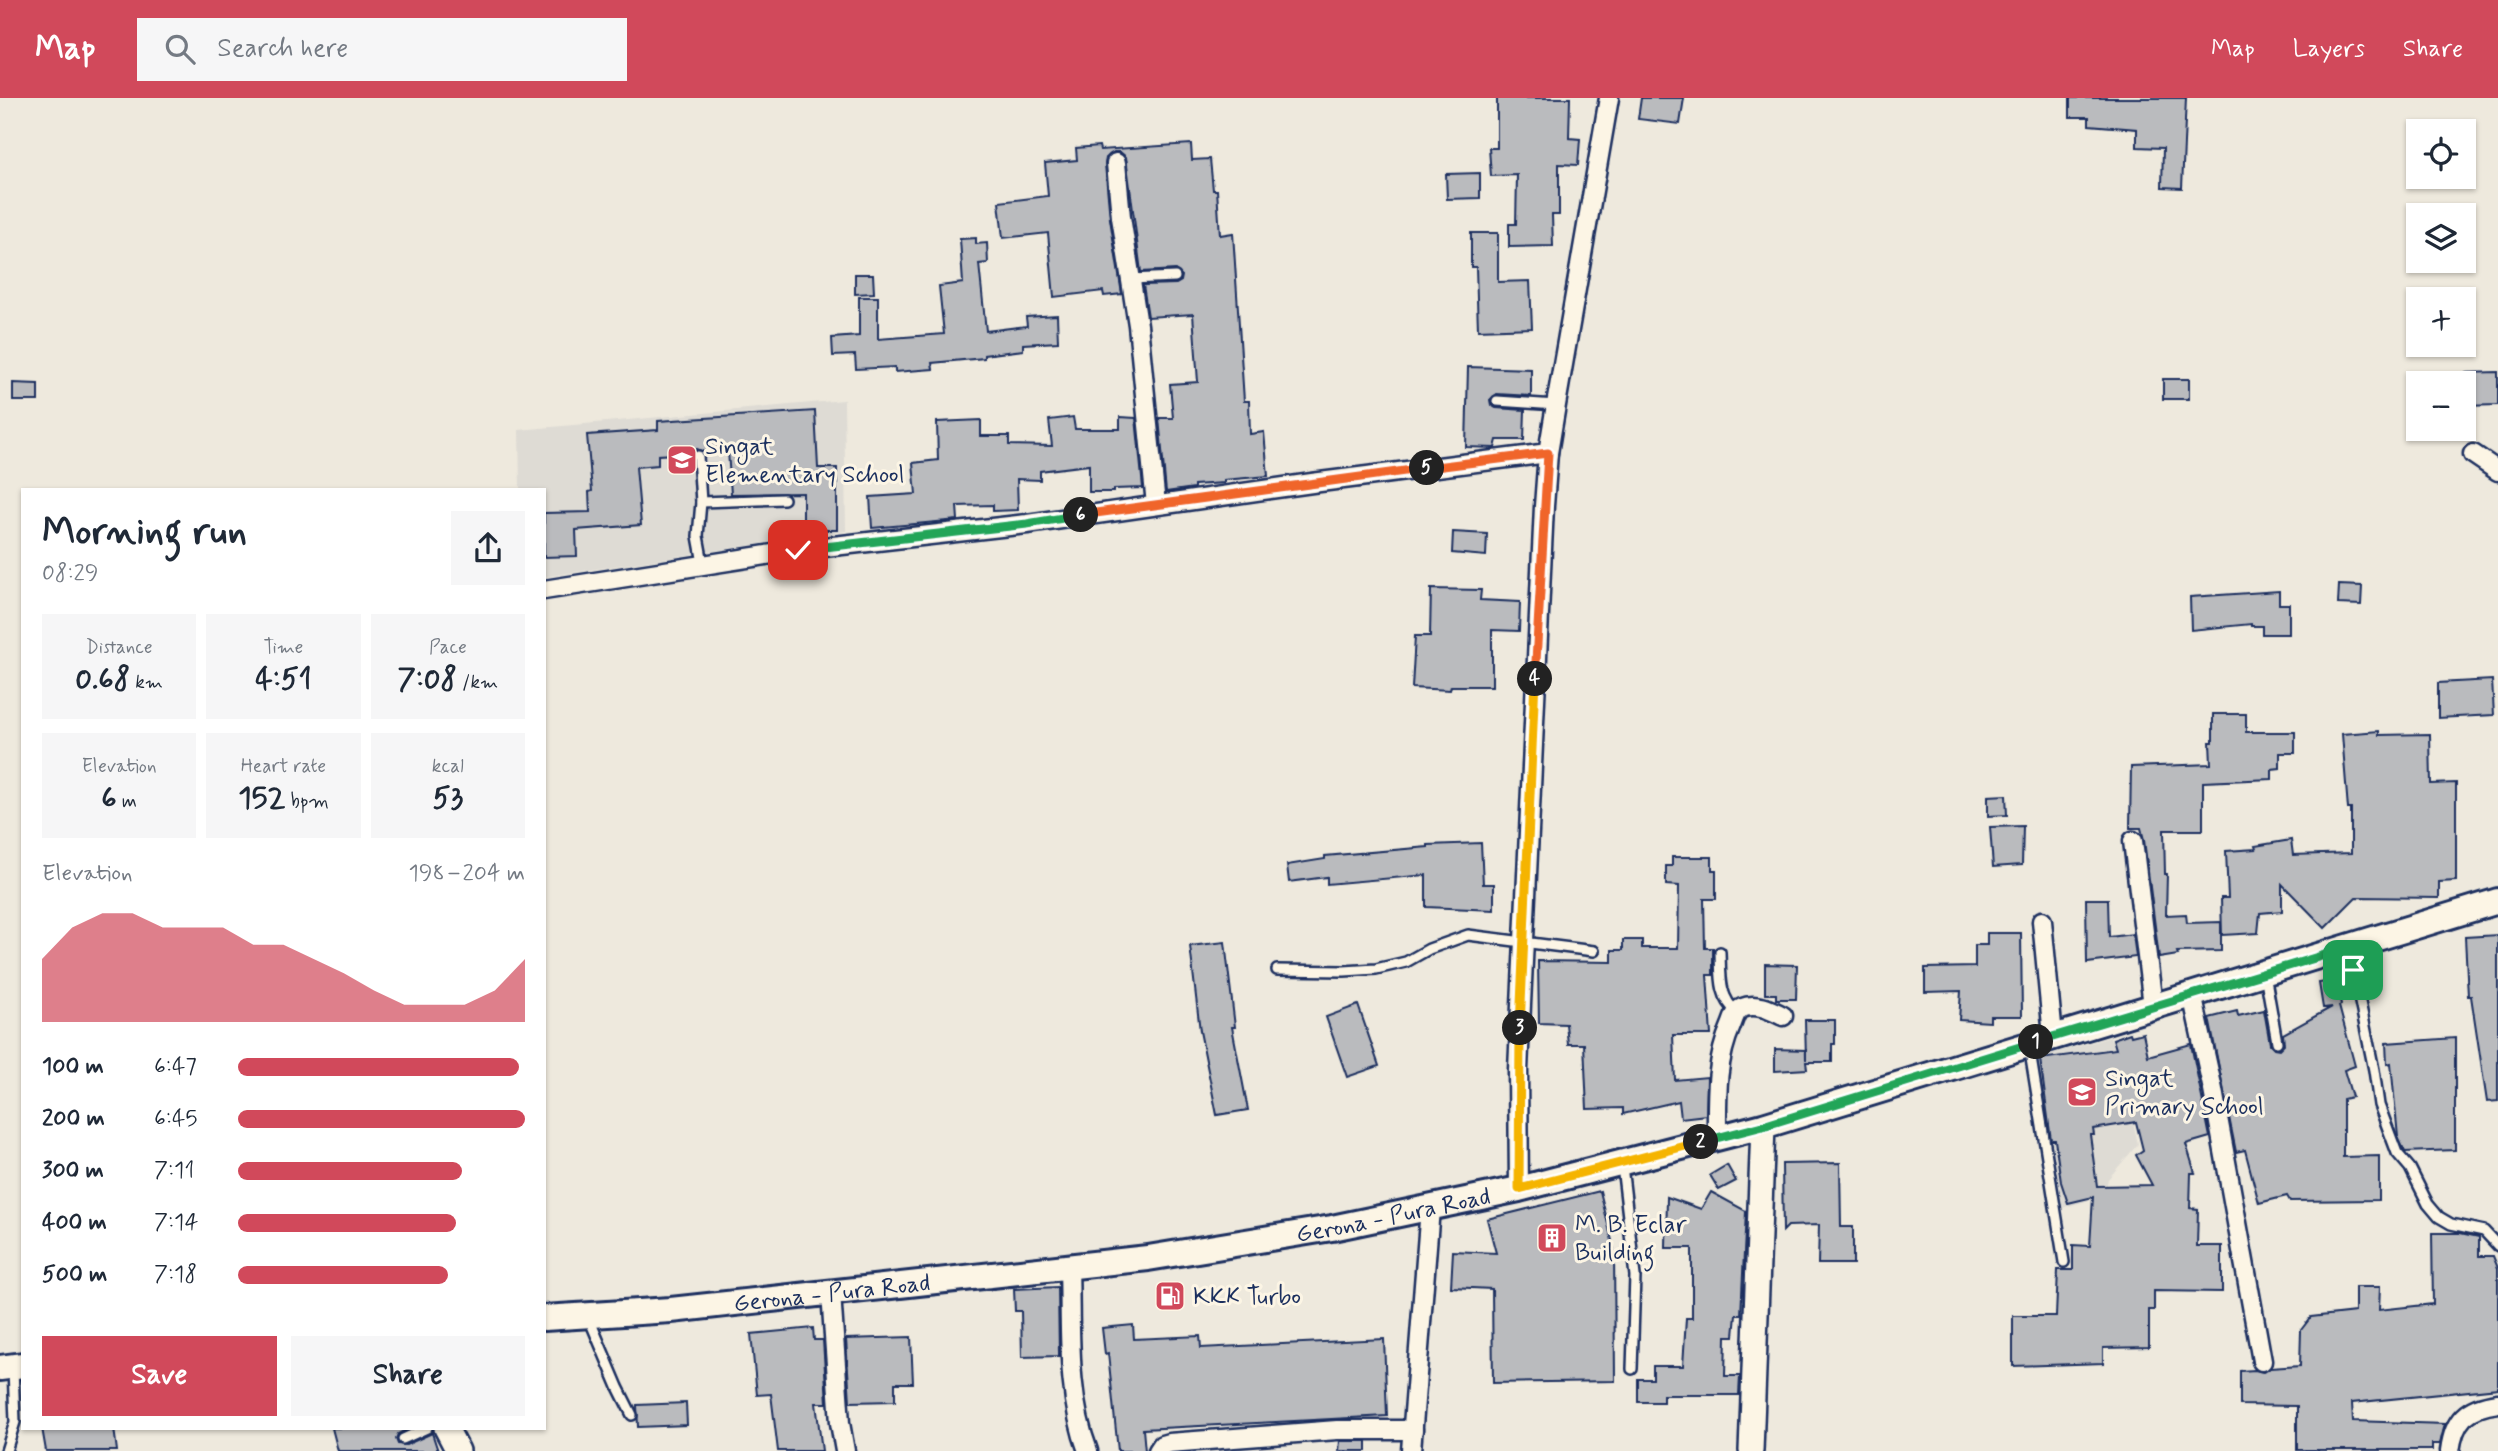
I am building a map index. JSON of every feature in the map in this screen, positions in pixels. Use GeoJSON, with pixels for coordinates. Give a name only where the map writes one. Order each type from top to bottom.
{"type":"FeatureCollection","features":[{"type":"Feature","properties":{"kind":"main road","name":"Gerona - Pura Road"},"geometry":{"type":"LineString","coordinates":[[546,1318],[671,1310],[1148,1258],[1332,1228],[1519,1189],[1763,1126],[2498,901]]}},
{"type":"Feature","properties":{"kind":"street"},"geometry":{"type":"LineString","coordinates":[[1519,1189],[1518,1070],[1523,940],[1548,453],[1609,98]]}},
{"type":"Feature","properties":{"kind":"street"},"geometry":{"type":"LineString","coordinates":[[1116,163],[1121,218],[1147,402],[1156,505]]}},
{"type":"Feature","properties":{"kind":"street"},"geometry":{"type":"LineString","coordinates":[[546,590],[879,539],[1027,524],[1548,453]]}},
{"type":"Feature","properties":{"kind":"street"},"geometry":{"type":"LineString","coordinates":[[2473,454],[2498,471]]}},
{"type":"Feature","properties":{"kind":"street"},"geometry":{"type":"LineString","coordinates":[[2133,841],[2153,1006]]}},
{"type":"Feature","properties":{"kind":"street"},"geometry":{"type":"LineString","coordinates":[[2042,921],[2053,1036]]}},
{"type":"Feature","properties":{"kind":"street"},"geometry":{"type":"LineString","coordinates":[[2192,994],[2213,1090],[2262,1361]]}},
{"type":"Feature","properties":{"kind":"street"},"geometry":{"type":"LineString","coordinates":[[1717,1138],[1719,1060],[1737,1012],[1744,1007],[1764,1006],[1783,1016]]}},
{"type":"Feature","properties":{"kind":"street"},"geometry":{"type":"LineString","coordinates":[[1751,1451],[1763,1126]]}},
{"type":"Feature","properties":{"kind":"street"},"geometry":{"type":"LineString","coordinates":[[1411,1451],[1430,1208]]}},
{"type":"Feature","properties":{"kind":"street"},"geometry":{"type":"LineString","coordinates":[[1069,1267],[1073,1385],[1079,1425],[1088,1451]]}},
{"type":"Feature","properties":{"kind":"street"},"geometry":{"type":"LineString","coordinates":[[831,1293],[840,1423],[845,1451]]}},
{"type":"Feature","properties":{"kind":"street"},"geometry":{"type":"LineString","coordinates":[[2450,1451],[2452,1433],[2460,1418],[2472,1411],[2498,1403]]}},
{"type":"Feature","properties":{"kind":"street"},"geometry":{"type":"LineString","coordinates":[[447,1430],[458,1451]]}},
{"type":"Feature","properties":{"kind":"street"},"geometry":{"type":"LineString","coordinates":[[1158,1451],[1162,1445],[1169,1443],[1337,1430],[1413,1430]]}},
{"type":"Feature","properties":{"kind":"lane"},"geometry":{"type":"LineString","coordinates":[[1131,279],[1175,277]]}},
{"type":"Feature","properties":{"kind":"lane"},"geometry":{"type":"LineString","coordinates":[[1497,401],[1556,405]]}},
{"type":"Feature","properties":{"kind":"lane"},"geometry":{"type":"LineString","coordinates":[[698,456],[701,502],[698,536],[703,564]]}},
{"type":"Feature","properties":{"kind":"lane"},"geometry":{"type":"LineString","coordinates":[[701,502],[784,499]]}},
{"type":"Feature","properties":{"kind":"lane"},"geometry":{"type":"LineString","coordinates":[[1277,970],[1376,969],[1406,962],[1429,949],[1468,935],[1594,951]]}},
{"type":"Feature","properties":{"kind":"lane"},"geometry":{"type":"LineString","coordinates":[[2348,948],[2375,1070],[2379,1105],[2397,1153],[2410,1168],[2428,1204],[2439,1217],[2451,1224],[2484,1231],[2498,1246]]}},
{"type":"Feature","properties":{"kind":"lane"},"geometry":{"type":"LineString","coordinates":[[1720,952],[1723,996],[1728,1005],[1737,1012]]}},
{"type":"Feature","properties":{"kind":"lane"},"geometry":{"type":"LineString","coordinates":[[2265,972],[2277,1042]]}},
{"type":"Feature","properties":{"kind":"lane"},"geometry":{"type":"LineString","coordinates":[[2029,1044],[2064,1262]]}},
{"type":"Feature","properties":{"kind":"lane"},"geometry":{"type":"LineString","coordinates":[[1622,1164],[1635,1276],[1632,1369]]}},
{"type":"Feature","properties":{"kind":"lane"},"geometry":{"type":"LineString","coordinates":[[587,1315],[632,1415]]}},
{"type":"Feature","properties":{"kind":"lane"},"geometry":{"type":"LineString","coordinates":[[6,1451],[15,1422],[12,1366]]}},
{"type":"Feature","properties":{"kind":"lane"},"geometry":{"type":"LineString","coordinates":[[403,1439],[423,1430]]}},
{"type":"Feature","properties":{"kind":"shaded area","name":"Singat Elementary School"},"geometry":{"type":"Polygon","coordinates":[[[844,400],[846,531],[546,577],[546,488],[520,488],[519,430],[844,400]]]}},
{"type":"Feature","properties":{"kind":"shaded area","name":"Singat Primary School"},"geometry":{"type":"Polygon","coordinates":[[[2110,1037],[2117,1051],[2138,1144],[2108,1179],[2104,1196],[2062,1208],[2044,1124],[2034,1059],[2110,1037]]]}},
{"type":"Feature","properties":{"kind":"building"},"geometry":{"type":"Polygon","coordinates":[[[1497,98],[1570,98],[1569,138],[1580,139],[1578,165],[1559,164],[1559,215],[1552,215],[1553,246],[1509,247],[1509,224],[1516,224],[1517,175],[1491,176],[1489,148],[1497,148],[1497,98]]]}},
{"type":"Feature","properties":{"kind":"building"},"geometry":{"type":"Polygon","coordinates":[[[1641,98],[1684,98],[1680,124],[1638,119],[1641,98]]]}},
{"type":"Feature","properties":{"kind":"building"},"geometry":{"type":"Polygon","coordinates":[[[2070,98],[2186,98],[2182,188],[2162,187],[2163,148],[2137,147],[2137,129],[2089,125],[2089,117],[2070,117],[2070,98]]]}},
{"type":"Feature","properties":{"kind":"building"},"geometry":{"type":"Polygon","coordinates":[[[1191,144],[1192,160],[1210,159],[1213,190],[1217,190],[1220,235],[1233,233],[1244,401],[1249,401],[1250,434],[1264,432],[1268,476],[1224,480],[1224,483],[1194,485],[1194,488],[1166,492],[1159,418],[1173,418],[1170,384],[1198,382],[1193,314],[1148,317],[1143,285],[1176,284],[1181,281],[1182,276],[1175,270],[1141,272],[1126,157],[1120,152],[1114,152],[1106,158],[1105,164],[1110,219],[1122,294],[1104,296],[1103,291],[1054,297],[1048,233],[1003,238],[999,202],[1048,196],[1045,163],[1077,160],[1076,148],[1099,146],[1100,150],[1191,144]]]}},
{"type":"Feature","properties":{"kind":"building"},"geometry":{"type":"Polygon","coordinates":[[[1480,173],[1480,198],[1447,199],[1446,174],[1480,173]]]}},
{"type":"Feature","properties":{"kind":"building"},"geometry":{"type":"Polygon","coordinates":[[[1471,233],[1498,233],[1498,282],[1530,281],[1532,328],[1478,330],[1476,267],[1471,267],[1471,233]]]}},
{"type":"Feature","properties":{"kind":"building"},"geometry":{"type":"Polygon","coordinates":[[[976,238],[976,244],[987,243],[988,263],[979,264],[986,331],[1027,326],[1026,317],[1057,315],[1058,342],[1023,344],[1023,350],[984,355],[984,358],[932,363],[933,369],[895,372],[895,367],[856,369],[855,355],[833,356],[832,338],[859,336],[859,297],[878,297],[878,339],[944,334],[939,286],[963,283],[960,239],[976,238]]]}},
{"type":"Feature","properties":{"kind":"building"},"geometry":{"type":"Polygon","coordinates":[[[855,274],[873,274],[874,293],[855,294],[855,274]]]}},
{"type":"Feature","properties":{"kind":"building"},"geometry":{"type":"Polygon","coordinates":[[[1468,367],[1531,369],[1531,396],[1497,394],[1490,400],[1491,405],[1496,408],[1525,410],[1524,440],[1497,440],[1495,448],[1466,447],[1468,367]]]}},
{"type":"Feature","properties":{"kind":"building"},"geometry":{"type":"Polygon","coordinates":[[[2498,372],[2498,405],[2476,406],[2476,373],[2498,372]]]}},
{"type":"Feature","properties":{"kind":"building"},"geometry":{"type":"Polygon","coordinates":[[[2163,379],[2189,379],[2189,399],[2163,399],[2163,379]]]}},
{"type":"Feature","properties":{"kind":"building"},"geometry":{"type":"Polygon","coordinates":[[[13,383],[38,384],[38,401],[13,401],[13,383]]]}},
{"type":"Feature","properties":{"kind":"building"},"geometry":{"type":"Polygon","coordinates":[[[815,411],[818,468],[837,468],[837,530],[803,530],[803,493],[731,494],[728,451],[704,452],[697,449],[692,453],[658,455],[658,465],[636,467],[641,525],[576,530],[577,556],[546,557],[546,513],[590,512],[589,492],[592,491],[587,435],[658,430],[658,421],[815,411]]]}},
{"type":"Feature","properties":{"kind":"building"},"geometry":{"type":"Polygon","coordinates":[[[1073,417],[1075,429],[1120,429],[1120,417],[1136,418],[1143,488],[1089,492],[1089,465],[1040,471],[1040,480],[1017,479],[1018,510],[993,511],[993,505],[957,506],[958,520],[872,528],[870,497],[916,494],[913,463],[938,460],[937,422],[981,420],[981,436],[1009,436],[1009,445],[1052,446],[1049,420],[1073,417]]]}},
{"type":"Feature","properties":{"kind":"building"},"geometry":{"type":"Polygon","coordinates":[[[1453,532],[1487,534],[1486,556],[1452,553],[1453,532]]]}},
{"type":"Feature","properties":{"kind":"building"},"geometry":{"type":"Polygon","coordinates":[[[2339,585],[2362,586],[2361,605],[2338,604],[2339,585]]]}},
{"type":"Feature","properties":{"kind":"building"},"geometry":{"type":"Polygon","coordinates":[[[1431,589],[1481,590],[1480,600],[1520,602],[1519,631],[1492,630],[1492,686],[1451,686],[1450,690],[1412,688],[1415,636],[1430,636],[1431,589]]]}},
{"type":"Feature","properties":{"kind":"building"},"geometry":{"type":"Polygon","coordinates":[[[2279,591],[2279,604],[2289,604],[2289,634],[2262,634],[2262,626],[2251,624],[2191,630],[2190,597],[2279,591]]]}},
{"type":"Feature","properties":{"kind":"building"},"geometry":{"type":"Polygon","coordinates":[[[2492,680],[2494,715],[2438,718],[2438,683],[2492,680]]]}},
{"type":"Feature","properties":{"kind":"building"},"geometry":{"type":"Polygon","coordinates":[[[2213,714],[2246,714],[2246,732],[2295,732],[2295,753],[2280,753],[2280,768],[2272,769],[2272,779],[2203,782],[2203,830],[2164,830],[2166,915],[2186,914],[2187,923],[2221,922],[2221,951],[2177,952],[2178,955],[2159,958],[2144,840],[2141,828],[2130,828],[2131,767],[2211,764],[2213,714]]]}},
{"type":"Feature","properties":{"kind":"building"},"geometry":{"type":"Polygon","coordinates":[[[2379,731],[2379,735],[2430,734],[2431,784],[2456,783],[2456,881],[2439,882],[2439,898],[2356,897],[2325,928],[2282,884],[2282,911],[2260,913],[2258,933],[2222,935],[2221,898],[2228,898],[2226,851],[2256,849],[2255,846],[2291,840],[2293,855],[2351,853],[2351,809],[2348,809],[2342,734],[2379,731]]]}},
{"type":"Feature","properties":{"kind":"building"},"geometry":{"type":"Polygon","coordinates":[[[2006,795],[2007,815],[1988,816],[1988,796],[2006,795]]]}},
{"type":"Feature","properties":{"kind":"building"},"geometry":{"type":"Polygon","coordinates":[[[2023,826],[2022,865],[1993,867],[1990,827],[2023,826]]]}},
{"type":"Feature","properties":{"kind":"building"},"geometry":{"type":"Polygon","coordinates":[[[1481,843],[1483,884],[1494,884],[1494,910],[1426,907],[1426,875],[1327,884],[1327,877],[1289,882],[1287,865],[1325,859],[1325,856],[1428,845],[1481,843]]]}},
{"type":"Feature","properties":{"kind":"building"},"geometry":{"type":"Polygon","coordinates":[[[1672,857],[1712,857],[1712,870],[1716,870],[1716,899],[1704,899],[1705,948],[1713,948],[1713,975],[1707,975],[1711,1035],[1673,1035],[1675,1080],[1707,1077],[1706,1115],[1681,1118],[1679,1101],[1623,1114],[1623,1108],[1587,1109],[1584,1044],[1568,1044],[1566,1024],[1539,1023],[1538,961],[1612,962],[1612,950],[1623,950],[1623,940],[1642,940],[1642,948],[1678,948],[1679,886],[1666,885],[1666,866],[1672,866],[1672,857]]]}},
{"type":"Feature","properties":{"kind":"building"},"geometry":{"type":"Polygon","coordinates":[[[2086,899],[2108,899],[2109,937],[2133,934],[2136,957],[2087,963],[2086,899]]]}},
{"type":"Feature","properties":{"kind":"building"},"geometry":{"type":"Polygon","coordinates":[[[1987,933],[2021,933],[2022,1016],[1990,1016],[1990,1022],[1959,1020],[1961,991],[1925,992],[1925,968],[1975,967],[1975,945],[1987,945],[1987,933]]]}},
{"type":"Feature","properties":{"kind":"building"},"geometry":{"type":"Polygon","coordinates":[[[2498,935],[2498,1101],[2487,1102],[2471,996],[2468,996],[2465,937],[2498,935]]]}},
{"type":"Feature","properties":{"kind":"building"},"geometry":{"type":"Polygon","coordinates":[[[1225,942],[1235,1027],[1232,1027],[1248,1110],[1217,1115],[1200,1031],[1190,946],[1225,942]]]}},
{"type":"Feature","properties":{"kind":"building"},"geometry":{"type":"Polygon","coordinates":[[[1765,964],[1797,965],[1796,999],[1776,999],[1776,994],[1765,994],[1765,964]]]}},
{"type":"Feature","properties":{"kind":"building"},"geometry":{"type":"Polygon","coordinates":[[[2337,980],[2339,1006],[2355,1066],[2344,1070],[2352,1097],[2343,1099],[2343,1157],[2379,1156],[2379,1200],[2290,1201],[2287,1196],[2259,1203],[2245,1150],[2236,1152],[2209,1018],[2237,1011],[2238,1016],[2264,1010],[2270,1044],[2279,1049],[2284,1044],[2283,1034],[2332,1007],[2323,1008],[2319,983],[2337,980]]]}},
{"type":"Feature","properties":{"kind":"building"},"geometry":{"type":"Polygon","coordinates":[[[1358,1005],[1379,1066],[1347,1077],[1326,1017],[1358,1005]]]}},
{"type":"Feature","properties":{"kind":"building"},"geometry":{"type":"Polygon","coordinates":[[[1805,1020],[1835,1020],[1832,1062],[1806,1062],[1807,1069],[1775,1071],[1775,1049],[1806,1050],[1805,1020]]]}},
{"type":"Feature","properties":{"kind":"building"},"geometry":{"type":"Polygon","coordinates":[[[2130,1033],[2131,1036],[2143,1033],[2148,1056],[2191,1044],[2210,1137],[2186,1144],[2195,1173],[2191,1173],[2190,1208],[2198,1209],[2197,1246],[2222,1246],[2222,1292],[2154,1291],[2154,1310],[2149,1310],[2149,1347],[2103,1348],[2103,1363],[2013,1366],[2013,1316],[2056,1316],[2058,1270],[2073,1270],[2073,1245],[2090,1246],[2093,1197],[2068,1203],[2061,1182],[2055,1140],[2051,1140],[2040,1059],[2116,1049],[2113,1039],[2130,1033]],[[2136,1122],[2093,1129],[2094,1135],[2090,1135],[2097,1186],[2152,1185],[2136,1155],[2143,1150],[2136,1122]]]}},
{"type":"Feature","properties":{"kind":"building"},"geometry":{"type":"Polygon","coordinates":[[[2455,1038],[2455,1150],[2405,1152],[2398,1137],[2391,1063],[2387,1064],[2386,1043],[2455,1038]]]}},
{"type":"Feature","properties":{"kind":"building"},"geometry":{"type":"Polygon","coordinates":[[[1840,1163],[1841,1227],[1853,1227],[1853,1264],[1818,1264],[1819,1225],[1788,1226],[1783,1231],[1782,1164],[1840,1163]]]}},
{"type":"Feature","properties":{"kind":"building"},"geometry":{"type":"Polygon","coordinates":[[[1727,1165],[1736,1181],[1719,1190],[1710,1175],[1727,1165]]]}},
{"type":"Feature","properties":{"kind":"building"},"geometry":{"type":"Polygon","coordinates":[[[1600,1191],[1614,1249],[1615,1381],[1493,1383],[1492,1289],[1451,1287],[1453,1251],[1496,1253],[1487,1219],[1600,1191]]]}},
{"type":"Feature","properties":{"kind":"building"},"geometry":{"type":"Polygon","coordinates":[[[1711,1192],[1746,1211],[1741,1315],[1736,1315],[1734,1336],[1726,1336],[1725,1376],[1740,1376],[1739,1395],[1663,1395],[1663,1402],[1638,1402],[1638,1379],[1653,1379],[1653,1366],[1683,1366],[1686,1318],[1692,1318],[1692,1248],[1666,1248],[1667,1197],[1701,1209],[1711,1192]]]}},
{"type":"Feature","properties":{"kind":"building"},"geometry":{"type":"Polygon","coordinates":[[[2432,1233],[2460,1233],[2479,1237],[2479,1256],[2493,1256],[2498,1268],[2498,1388],[2352,1403],[2353,1421],[2445,1424],[2440,1444],[2432,1444],[2432,1450],[2297,1450],[2297,1406],[2240,1405],[2240,1371],[2263,1372],[2270,1368],[2300,1366],[2301,1330],[2311,1317],[2355,1312],[2355,1287],[2380,1287],[2379,1310],[2433,1304],[2432,1233]]]}},
{"type":"Feature","properties":{"kind":"building"},"geometry":{"type":"Polygon","coordinates":[[[1058,1287],[1059,1356],[1022,1357],[1021,1311],[1015,1311],[1014,1289],[1058,1287]]]}},
{"type":"Feature","properties":{"kind":"building"},"geometry":{"type":"Polygon","coordinates":[[[1133,1325],[1134,1339],[1200,1336],[1201,1348],[1384,1339],[1387,1416],[1143,1429],[1145,1451],[1118,1451],[1108,1353],[1105,1354],[1102,1328],[1133,1325]]]}},
{"type":"Feature","properties":{"kind":"building"},"geometry":{"type":"Polygon","coordinates":[[[813,1328],[814,1340],[823,1340],[827,1403],[816,1403],[822,1451],[778,1451],[771,1394],[757,1395],[751,1334],[813,1328]]]}},
{"type":"Feature","properties":{"kind":"building"},"geometry":{"type":"Polygon","coordinates":[[[911,1337],[913,1383],[895,1383],[895,1401],[850,1402],[846,1339],[911,1337]]]}},
{"type":"Feature","properties":{"kind":"building"},"geometry":{"type":"Polygon","coordinates":[[[686,1403],[687,1425],[638,1427],[637,1405],[686,1403]]]}},
{"type":"Feature","properties":{"kind":"building"},"geometry":{"type":"Polygon","coordinates":[[[42,1430],[114,1430],[117,1451],[46,1451],[42,1430]]]}},
{"type":"Feature","properties":{"kind":"building"},"geometry":{"type":"Polygon","coordinates":[[[333,1430],[406,1430],[398,1434],[396,1439],[398,1444],[406,1445],[432,1433],[438,1451],[338,1451],[333,1430]]]}},
{"type":"Feature","properties":{"kind":"building"},"geometry":{"type":"Polygon","coordinates":[[[1340,1441],[1367,1441],[1367,1451],[1339,1451],[1340,1441]]]}},
{"type":"Feature","properties":{"kind":"place","name":"Singat Elementary School"},"geometry":{"type":"Point","coordinates":[682,460]}},
{"type":"Feature","properties":{"kind":"place","name":"Singat Primary School"},"geometry":{"type":"Point","coordinates":[2082,1092]}},
{"type":"Feature","properties":{"kind":"place","name":"M. B. Eclar Building"},"geometry":{"type":"Point","coordinates":[1552,1238]}},
{"type":"Feature","properties":{"kind":"place","name":"KKK Turbo"},"geometry":{"type":"Point","coordinates":[1170,1296]}},
{"type":"Feature","properties":{"kind":"route"},"geometry":{"type":"LineString","coordinates":[[798,550],[1027,524],[1312,483],[1548,453],[1518,1070],[1519,1189],[1763,1126],[2348,948],[2353,970]]}}]}
